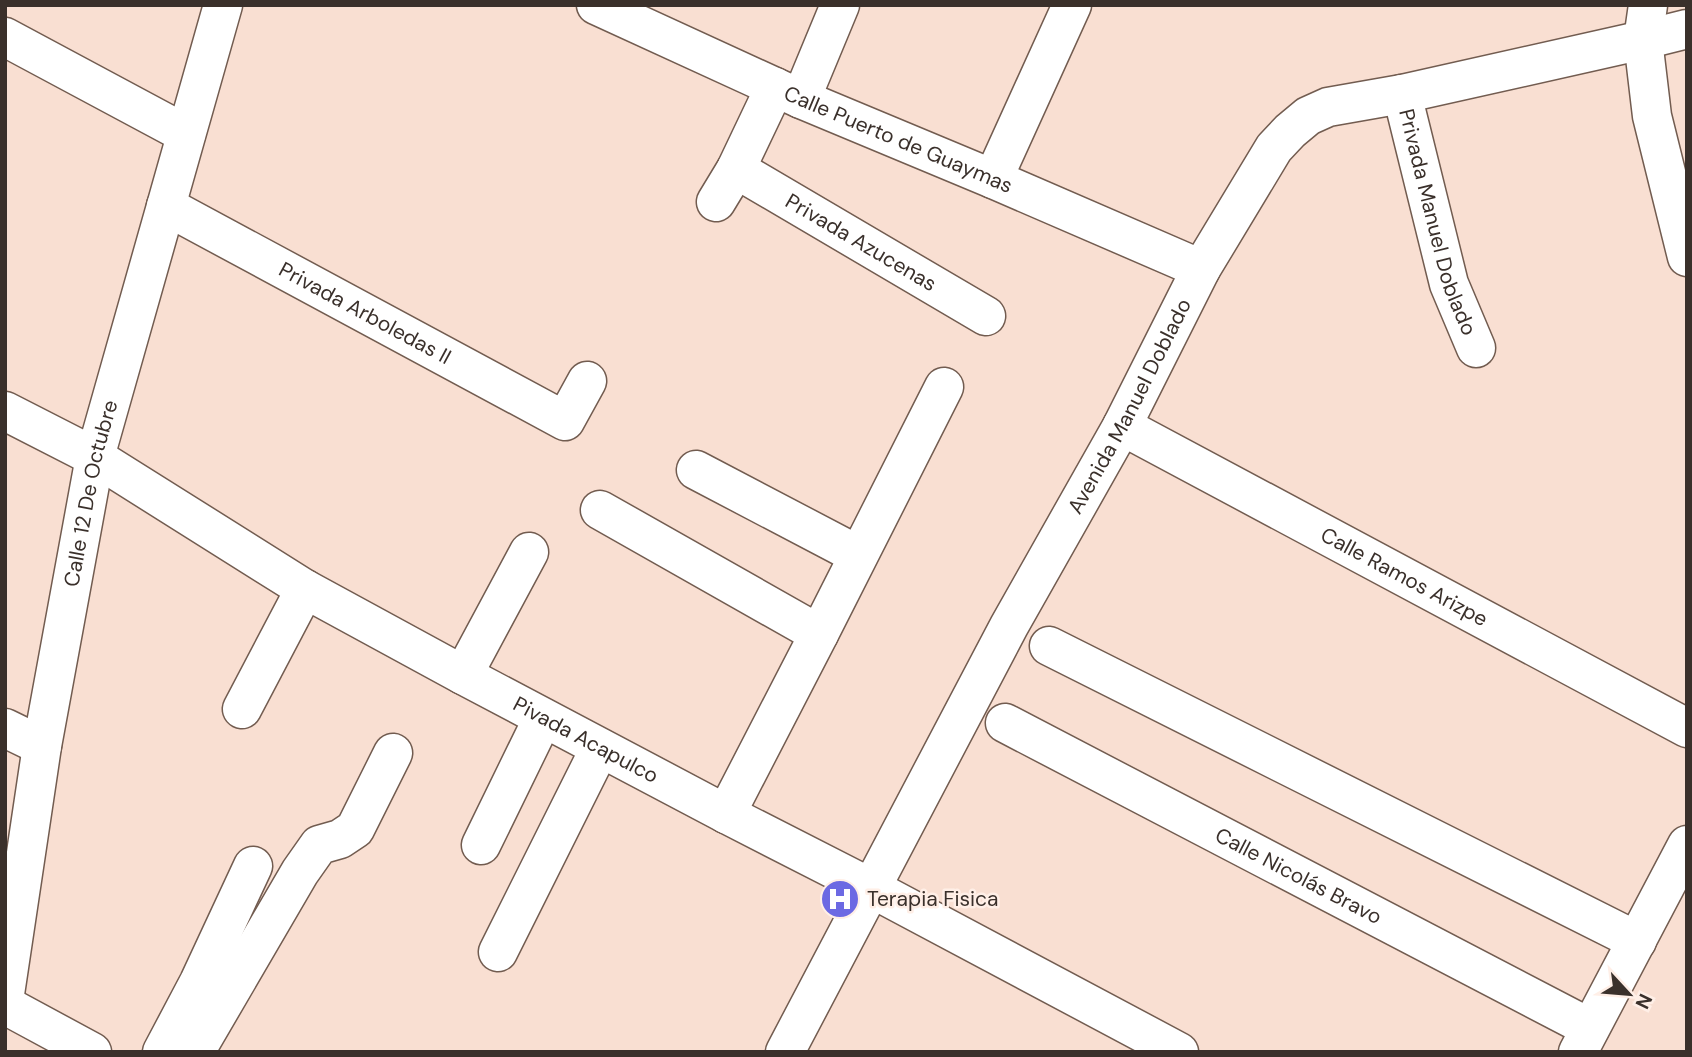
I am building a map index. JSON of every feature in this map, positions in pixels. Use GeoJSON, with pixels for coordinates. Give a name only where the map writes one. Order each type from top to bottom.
{"type":"FeatureCollection","features":[{"type":"Feature","properties":{"kind":"street","name":"Calle 12 De Octubre"},"geometry":{"type":"LineString","coordinates":[[5,994],[42,746],[94,457],[223,5]]}},
{"type":"Feature","properties":{"kind":"street","name":"Calle Puerto de Guaymas"},"geometry":{"type":"LineString","coordinates":[[596,5],[788,93],[1201,269]]}},
{"type":"Feature","properties":{"kind":"street"},"geometry":{"type":"LineString","coordinates":[[716,202],[788,93],[840,5]]}},
{"type":"Feature","properties":{"kind":"street"},"geometry":{"type":"LineString","coordinates":[[993,179],[1072,5]]}},
{"type":"Feature","properties":{"kind":"street"},"geometry":{"type":"LineString","coordinates":[[1646,23],[1653,116],[1687,257]]}},
{"type":"Feature","properties":{"kind":"street","name":"Avenida Manuel Doblado"},"geometry":{"type":"LineString","coordinates":[[785,1052],[1009,626],[1122,426],[1201,269],[1274,148],[1308,116],[1328,107],[1402,94],[1646,23],[1687,29]]}},
{"type":"Feature","properties":{"kind":"street"},"geometry":{"type":"LineString","coordinates":[[5,37],[186,134]]}},
{"type":"Feature","properties":{"kind":"street","name":"Privada Manuel Doblado"},"geometry":{"type":"LineString","coordinates":[[1402,94],[1449,284],[1476,348]]}},
{"type":"Feature","properties":{"kind":"street","name":"Privada Azucenas"},"geometry":{"type":"LineString","coordinates":[[736,169],[986,316]]}},
{"type":"Feature","properties":{"kind":"street","name":"Privada Arboledas II"},"geometry":{"type":"LineString","coordinates":[[166,206],[565,421],[587,381]]}},
{"type":"Feature","properties":{"kind":"street"},"geometry":{"type":"LineString","coordinates":[[726,814],[944,387]]}},
{"type":"Feature","properties":{"kind":"street","name":"Pivada Acapulco"},"geometry":{"type":"LineString","coordinates":[[5,411],[94,457],[305,589],[543,718],[1179,1052]]}},
{"type":"Feature","properties":{"kind":"street","name":"Calle Ramos Arizpe"},"geometry":{"type":"LineString","coordinates":[[1122,426],[1687,728]]}},
{"type":"Feature","properties":{"kind":"street"},"geometry":{"type":"LineString","coordinates":[[696,470],[859,555]]}},
{"type":"Feature","properties":{"kind":"street"},"geometry":{"type":"LineString","coordinates":[[600,510],[820,634]]}},
{"type":"Feature","properties":{"kind":"street"},"geometry":{"type":"LineString","coordinates":[[463,675],[529,552]]}},
{"type":"Feature","properties":{"kind":"street"},"geometry":{"type":"LineString","coordinates":[[242,709],[305,589]]}},
{"type":"Feature","properties":{"kind":"street"},"geometry":{"type":"LineString","coordinates":[[1049,646],[1637,941]]}},
{"type":"Feature","properties":{"kind":"street"},"geometry":{"type":"LineString","coordinates":[[481,845],[543,718]]}},
{"type":"Feature","properties":{"kind":"street","name":"Calle Nicolás Bravo"},"geometry":{"type":"LineString","coordinates":[[1005,723],[1584,1040]]}},
{"type":"Feature","properties":{"kind":"street"},"geometry":{"type":"LineString","coordinates":[[5,728],[42,746]]}},
{"type":"Feature","properties":{"kind":"street"},"geometry":{"type":"LineString","coordinates":[[498,952],[600,748]]}},
{"type":"Feature","properties":{"kind":"street"},"geometry":{"type":"LineString","coordinates":[[195,1052],[299,872],[319,845],[340,839],[355,829],[393,754]]}},
{"type":"Feature","properties":{"kind":"street"},"geometry":{"type":"LineString","coordinates":[[1584,1040],[1687,845]]}},
{"type":"Feature","properties":{"kind":"street"},"geometry":{"type":"LineString","coordinates":[[162,1052],[199,982],[253,866]]}},
{"type":"Feature","properties":{"kind":"street"},"geometry":{"type":"LineString","coordinates":[[5,1005],[92,1052]]}},
{"type":"Feature","properties":{"kind":"place","name":"Terapia Fisica"},"geometry":{"type":"Point","coordinates":[840,899]}}]}
